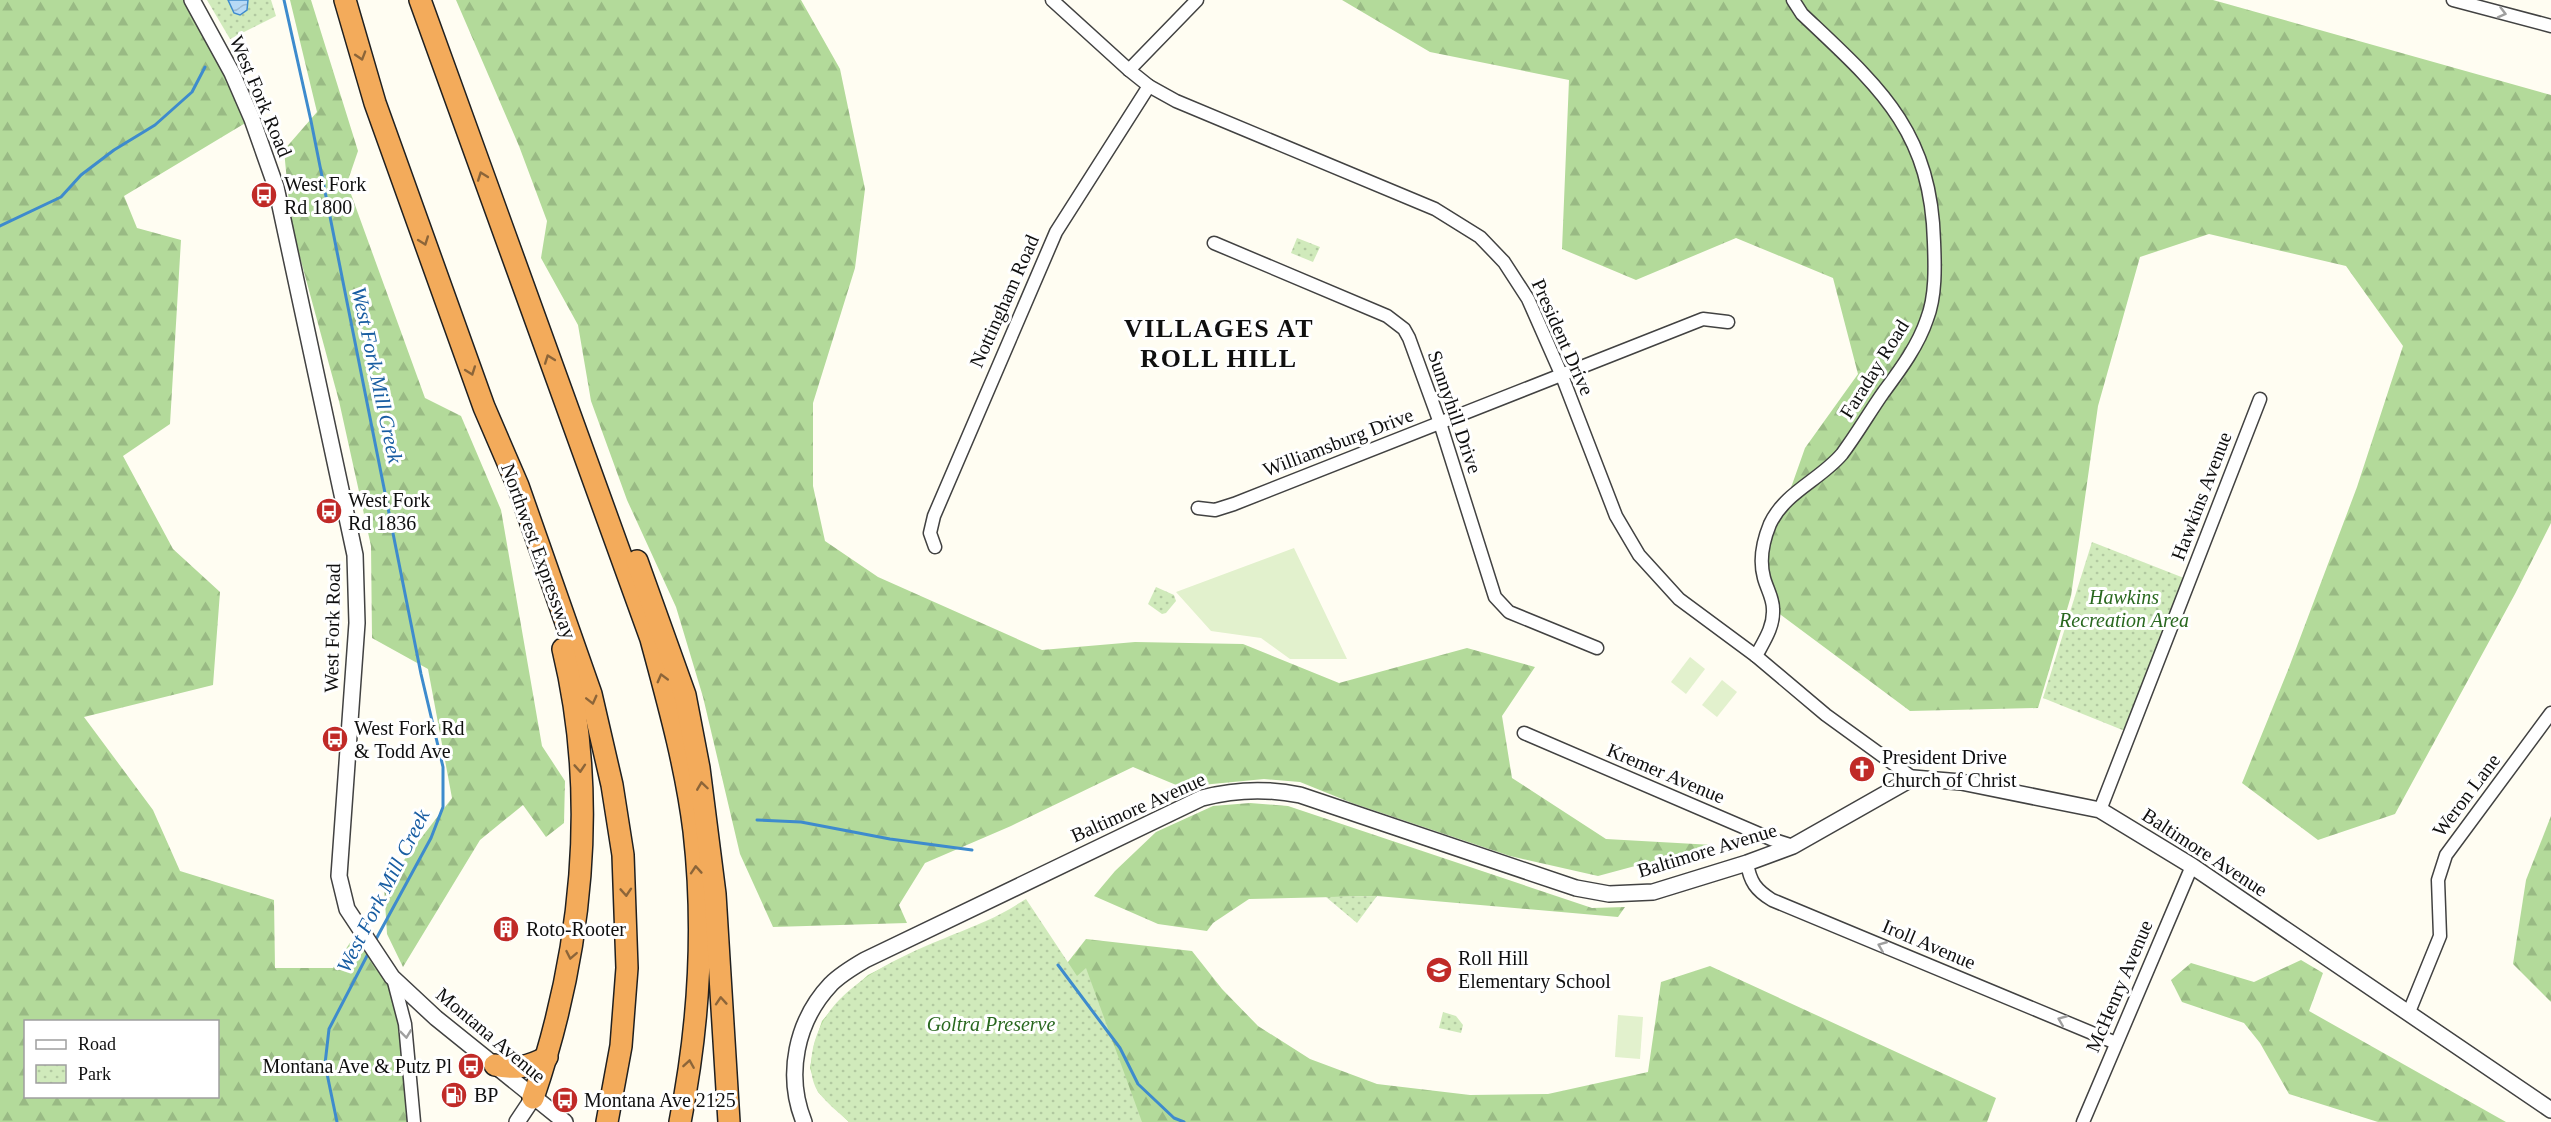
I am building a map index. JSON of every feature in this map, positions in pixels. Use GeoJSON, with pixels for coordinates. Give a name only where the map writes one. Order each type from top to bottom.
{"type":"FeatureCollection","features":[{"type":"Feature","properties":{"kind":"highway","name":"Northwest Expressway"},"geometry":{"type":"LineString","coordinates":[[345,0],[375,103],[484,407],[518,486],[591,694],[618,817],[626,899],[627,968],[621,1046],[609,1113]]}},
{"type":"Feature","properties":{"kind":"highway"},"geometry":{"type":"LineString","coordinates":[[420,0],[651,639],[674,722],[692,820],[700,918],[699,984],[680,1122]]}},
{"type":"Feature","properties":{"kind":"highway"},"geometry":{"type":"LineString","coordinates":[[569,414],[599,465],[653,600],[685,695],[708,828],[715,894],[729,1122]]}},
{"type":"Feature","properties":{"kind":"highway"},"geometry":{"type":"LineString","coordinates":[[518,486],[568,668],[581,767],[583,822],[574,939],[563,996],[547,1057],[533,1098]]}},
{"type":"Feature","properties":{"kind":"highway"},"geometry":{"type":"LineString","coordinates":[[495,1065],[510,1069],[535,1064],[547,1057]]}},
{"type":"Feature","properties":{"kind":"street","name":"West Fork Road"},"geometry":{"type":"LineString","coordinates":[[192,0],[240,91],[261,141],[276,187],[355,555],[357,623],[339,876],[343,900],[392,977],[405,1024],[414,1122]]}},
{"type":"Feature","properties":{"kind":"street","name":"President Drive"},"geometry":{"type":"LineString","coordinates":[[1052,0],[1129,70],[1149,86],[1176,101],[1435,209],[1480,237],[1504,262],[1518,282],[1562,376],[1616,516],[1639,555],[1679,599],[1756,656],[1826,716],[1913,778]]}},
{"type":"Feature","properties":{"kind":"street"},"geometry":{"type":"LineString","coordinates":[[1129,70],[1197,0]]}},
{"type":"Feature","properties":{"kind":"street","name":"Faraday Road"},"geometry":{"type":"LineString","coordinates":[[1756,656],[1770,632],[1773,621],[1772,597],[1765,580],[1761,557],[1770,524],[1787,499],[1837,459],[1902,367],[1928,318],[1934,272],[1934,232],[1929,188],[1916,147],[1895,111],[1877,87],[1802,14],[1793,0]]}},
{"type":"Feature","properties":{"kind":"street"},"geometry":{"type":"LineString","coordinates":[[2452,0],[2551,26]]}},
{"type":"Feature","properties":{"kind":"street","name":"Nottingham Road"},"geometry":{"type":"LineString","coordinates":[[935,547],[930,533],[934,516],[1041,263],[1071,206],[1149,86]]}},
{"type":"Feature","properties":{"kind":"street","name":"Sunnyhill Drive"},"geometry":{"type":"LineString","coordinates":[[1214,243],[1387,316],[1396,322],[1409,338],[1440,423],[1495,597],[1509,612],[1597,648]]}},
{"type":"Feature","properties":{"kind":"street","name":"Williamsburg Drive"},"geometry":{"type":"LineString","coordinates":[[1198,508],[1215,510],[1234,504],[1703,319],[1728,322]]}},
{"type":"Feature","properties":{"kind":"street","name":"Hawkins Avenue"},"geometry":{"type":"LineString","coordinates":[[2100,810],[2260,399]]}},
{"type":"Feature","properties":{"kind":"street","name":"Weron Lane"},"geometry":{"type":"LineString","coordinates":[[2409,1012],[2440,936],[2438,880],[2446,855],[2551,713]]}},
{"type":"Feature","properties":{"kind":"street","name":"Kremer Avenue"},"geometry":{"type":"LineString","coordinates":[[1524,733],[1792,846]]}},
{"type":"Feature","properties":{"kind":"street","name":"Baltimore Avenue"},"geometry":{"type":"LineString","coordinates":[[804,1122],[795,1096],[795,1058],[808,1015],[832,983],[865,960],[1202,798],[1241,790],[1260,789],[1300,795],[1576,888],[1610,894],[1653,892],[1747,863],[1792,846],[1913,778],[1961,782],[2100,810],[2192,866],[2551,1110]]}},
{"type":"Feature","properties":{"kind":"street","name":"Iroll Avenue"},"geometry":{"type":"LineString","coordinates":[[1747,863],[1750,880],[1762,894],[1772,900],[2116,1042]]}},
{"type":"Feature","properties":{"kind":"street","name":"McHenry Avenue"},"geometry":{"type":"LineString","coordinates":[[2083,1122],[2192,866]]}},
{"type":"Feature","properties":{"kind":"street","name":"Montana Avenue"},"geometry":{"type":"LineString","coordinates":[[392,977],[436,1018],[565,1122]]}},
{"type":"Feature","properties":{"kind":"street"},"geometry":{"type":"LineString","coordinates":[[517,1122],[533,1098]]}},
{"type":"Feature","properties":{"kind":"green space"},"geometry":{"type":"Polygon","coordinates":[[[0,0],[192,0],[252,119],[124,196],[137,228],[181,240],[170,424],[123,456],[173,549],[220,592],[213,685],[84,717],[153,810],[180,871],[274,900],[275,968],[333,968],[360,928],[392,977],[414,1122],[0,1122],[0,0]]]}},
{"type":"Feature","properties":{"kind":"green space"},"geometry":{"type":"Polygon","coordinates":[[[207,0],[271,0],[276,16],[230,39],[207,0]]]}},
{"type":"Feature","properties":{"kind":"green space"},"geometry":{"type":"Polygon","coordinates":[[[290,0],[311,0],[358,151],[347,183],[425,398],[461,416],[501,510],[542,746],[565,781],[564,823],[546,837],[523,805],[480,840],[403,967],[387,934],[384,886],[452,798],[428,669],[372,638],[371,546],[339,401],[291,224],[284,150],[317,112],[290,0]]]}},
{"type":"Feature","properties":{"kind":"green space"},"geometry":{"type":"Polygon","coordinates":[[[456,0],[801,0],[840,69],[865,189],[855,268],[813,403],[813,486],[825,541],[878,577],[1042,650],[1135,642],[1243,644],[1339,683],[1467,648],[1535,667],[1502,716],[1512,778],[1606,839],[1713,845],[1598,876],[1510,856],[1352,803],[1300,782],[1264,779],[1181,787],[1133,767],[1011,826],[925,863],[899,905],[907,923],[773,927],[740,854],[703,697],[676,607],[627,500],[591,401],[578,325],[541,258],[547,221],[519,146],[456,0]]]}},
{"type":"Feature","properties":{"kind":"green space"},"geometry":{"type":"Polygon","coordinates":[[[1342,0],[2213,0],[2551,95],[2551,523],[2515,594],[2395,814],[2318,840],[2242,783],[2288,670],[2357,487],[2403,346],[2346,266],[2209,234],[2140,257],[2098,406],[2071,596],[2038,708],[1910,711],[1773,609],[1762,557],[1787,499],[1805,448],[1858,374],[1833,278],[1736,238],[1636,280],[1562,249],[1569,80],[1430,52],[1342,0]]]}},
{"type":"Feature","properties":{"kind":"green space"},"geometry":{"type":"Polygon","coordinates":[[[1297,238],[1320,247],[1313,262],[1291,253],[1297,238]]]}},
{"type":"Feature","properties":{"kind":"green space","name":"Hawkins Recreation Area"},"geometry":{"type":"Polygon","coordinates":[[[2092,542],[2189,580],[2130,733],[2043,698],[2092,542]]]}},
{"type":"Feature","properties":{"kind":"green space"},"geometry":{"type":"Polygon","coordinates":[[[1294,548],[1347,659],[1290,659],[1261,638],[1211,631],[1176,592],[1294,548]]]}},
{"type":"Feature","properties":{"kind":"green space"},"geometry":{"type":"Polygon","coordinates":[[[1156,587],[1174,595],[1176,601],[1166,613],[1162,614],[1148,604],[1156,587]]]}},
{"type":"Feature","properties":{"kind":"green space"},"geometry":{"type":"Polygon","coordinates":[[[1690,657],[1705,669],[1686,694],[1671,682],[1690,657]]]}},
{"type":"Feature","properties":{"kind":"green space"},"geometry":{"type":"Polygon","coordinates":[[[1722,680],[1737,692],[1717,717],[1702,705],[1722,680]]]}},
{"type":"Feature","properties":{"kind":"green space"},"geometry":{"type":"Polygon","coordinates":[[[1250,803],[1288,806],[1592,908],[1625,907],[1618,917],[1377,896],[1249,899],[1213,923],[1207,931],[1158,924],[1094,896],[1115,871],[1156,832],[1213,806],[1250,803]]]}},
{"type":"Feature","properties":{"kind":"green space"},"geometry":{"type":"Polygon","coordinates":[[[2551,816],[2551,1002],[2513,964],[2526,880],[2551,816]]]}},
{"type":"Feature","properties":{"kind":"green space"},"geometry":{"type":"Polygon","coordinates":[[[1377,896],[1357,923],[1326,897],[1377,896]]]}},
{"type":"Feature","properties":{"kind":"green space","name":"Goltra Preserve"},"geometry":{"type":"Polygon","coordinates":[[[1026,899],[1077,976],[1086,968],[1142,1122],[849,1122],[819,1093],[812,1074],[812,1054],[820,1027],[835,1005],[856,985],[880,969],[935,942],[991,919],[1026,899]]]}},
{"type":"Feature","properties":{"kind":"green space"},"geometry":{"type":"Polygon","coordinates":[[[1086,939],[1192,951],[1222,989],[1258,1026],[1310,1059],[1377,1084],[1470,1095],[1548,1094],[1648,1072],[1661,982],[1710,966],[1996,1098],[1987,1122],[849,1122],[818,1092],[810,1068],[814,1045],[822,1021],[839,1001],[868,975],[920,949],[1057,976],[1086,939]]]}},
{"type":"Feature","properties":{"kind":"green space"},"geometry":{"type":"Polygon","coordinates":[[[2301,960],[2323,973],[2309,1011],[2506,1122],[2378,1122],[2289,1094],[2260,1043],[2244,1023],[2182,1002],[2171,980],[2191,963],[2254,982],[2301,960]]]}},
{"type":"Feature","properties":{"kind":"green space"},"geometry":{"type":"Polygon","coordinates":[[[1443,1012],[1456,1016],[1463,1025],[1461,1033],[1439,1028],[1443,1012]]]}},
{"type":"Feature","properties":{"kind":"green space"},"geometry":{"type":"Polygon","coordinates":[[[1618,1015],[1643,1017],[1640,1059],[1615,1057],[1618,1015]]]}},
{"type":"Feature","properties":{"kind":"water"},"geometry":{"type":"Polygon","coordinates":[[[228,0],[248,0],[247,10],[240,15],[234,13],[228,0]]]}},
{"type":"Feature","properties":{"kind":"waterway","name":"West Fork Mill Creek"},"geometry":{"type":"LineString","coordinates":[[284,0],[311,121],[421,674],[443,767],[443,807],[431,838],[375,941]]}},
{"type":"Feature","properties":{"kind":"waterway"},"geometry":{"type":"LineString","coordinates":[[0,226],[61,197],[81,175],[114,150],[155,125],[192,92],[205,67]]}},
{"type":"Feature","properties":{"kind":"waterway"},"geometry":{"type":"LineString","coordinates":[[757,820],[801,822],[890,839],[972,850]]}},
{"type":"Feature","properties":{"kind":"waterway","name":"West Fork Mill Creek"},"geometry":{"type":"LineString","coordinates":[[337,1122],[325,1064],[329,1029],[369,952]]}},
{"type":"Feature","properties":{"kind":"waterway"},"geometry":{"type":"LineString","coordinates":[[1058,965],[1120,1048],[1138,1084],[1174,1118],[1184,1122]]}},
{"type":"Feature","properties":{"kind":"place","name":"West Fork Rd 1800"},"geometry":{"type":"Point","coordinates":[264,195]}},
{"type":"Feature","properties":{"kind":"place","name":"West Fork Rd 1836"},"geometry":{"type":"Point","coordinates":[329,511]}},
{"type":"Feature","properties":{"kind":"place","name":"West Fork Rd & Todd Ave"},"geometry":{"type":"Point","coordinates":[335,739]}},
{"type":"Feature","properties":{"kind":"place","name":"President Drive Church of Christ"},"geometry":{"type":"Point","coordinates":[1862,769]}},
{"type":"Feature","properties":{"kind":"place","name":"Roto-Rooter"},"geometry":{"type":"Point","coordinates":[506,929]}},
{"type":"Feature","properties":{"kind":"place","name":"Roll Hill Elementary School"},"geometry":{"type":"Point","coordinates":[1439,970]}},
{"type":"Feature","properties":{"kind":"place","name":"Montana Ave & Putz Pl"},"geometry":{"type":"Point","coordinates":[471,1066]}},
{"type":"Feature","properties":{"kind":"place","name":"BP"},"geometry":{"type":"Point","coordinates":[454,1095]}},
{"type":"Feature","properties":{"kind":"place","name":"Montana Ave 2125"},"geometry":{"type":"Point","coordinates":[565,1100]}},
{"type":"Feature","properties":{"kind":"district","name":"VILLAGES AT ROLL HILL"},"geometry":{"type":"Point","coordinates":[1219,343]}}]}
